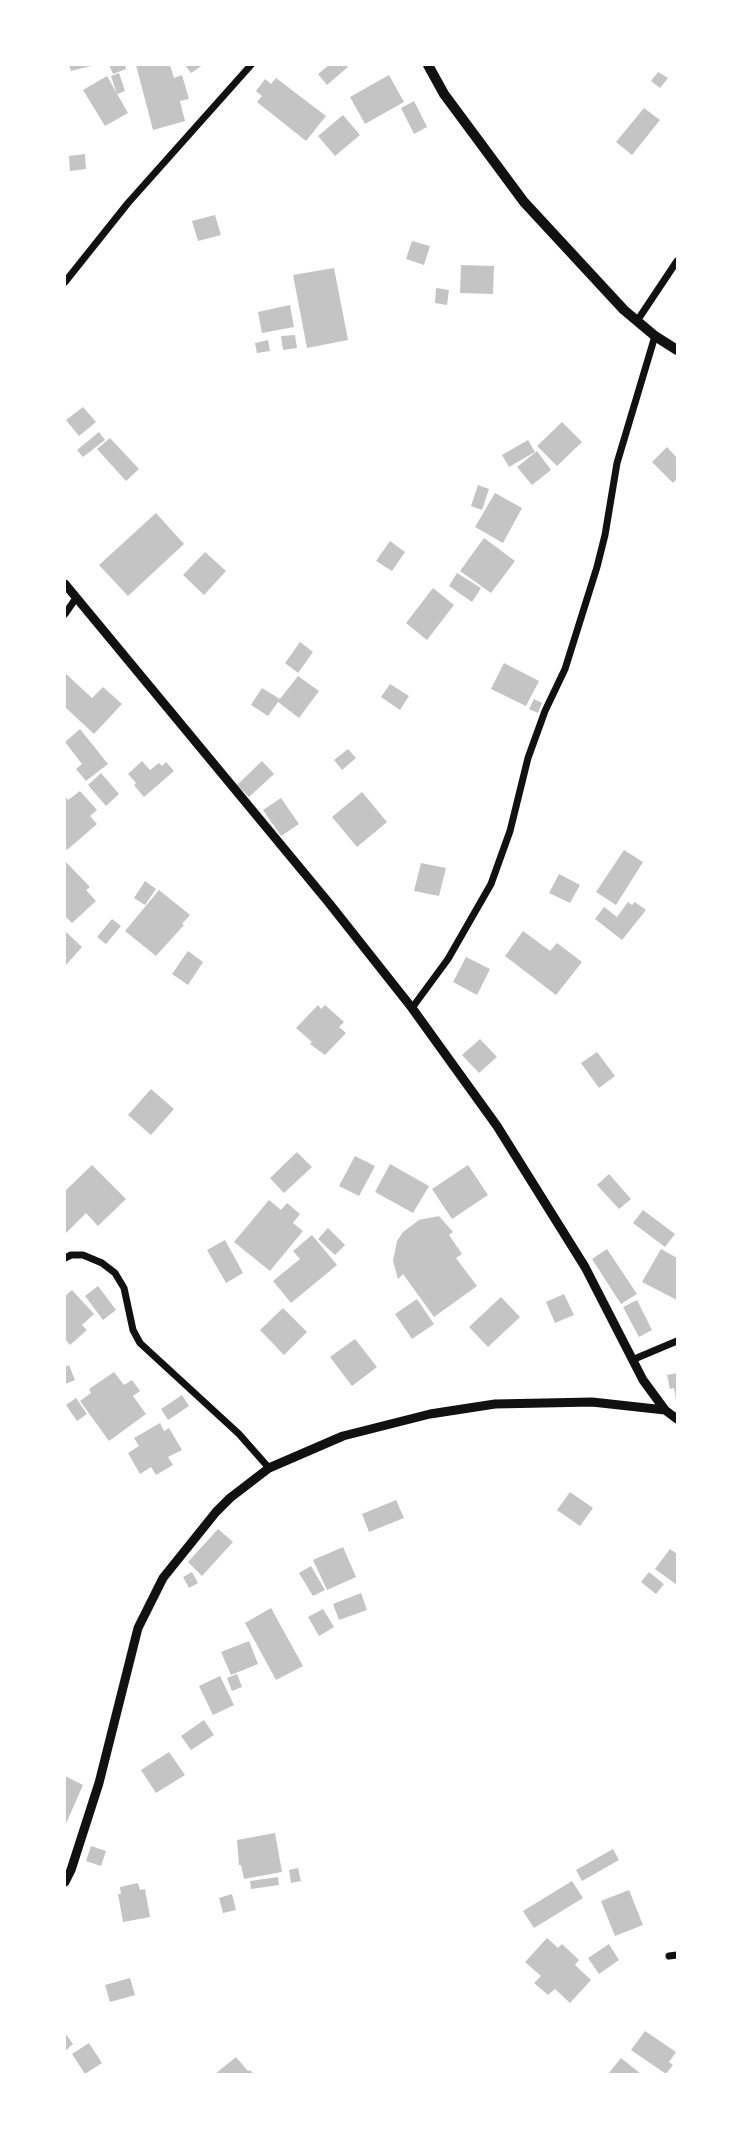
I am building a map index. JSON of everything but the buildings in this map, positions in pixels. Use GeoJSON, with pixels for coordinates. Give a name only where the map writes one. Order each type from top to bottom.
{"type":"FeatureCollection","features":[{"type":"Feature","properties":{"kind":"main road"},"geometry":{"type":"LineString","coordinates":[[428,65],[444,94],[524,202],[576,260],[637,321],[677,350]]}},
{"type":"Feature","properties":{"kind":"street"},"geometry":{"type":"LineString","coordinates":[[65,282],[128,203],[251,65]]}},
{"type":"Feature","properties":{"kind":"street"},"geometry":{"type":"LineString","coordinates":[[637,321],[677,261]]}},
{"type":"Feature","properties":{"kind":"street"},"geometry":{"type":"LineString","coordinates":[[412,1009],[448,959],[491,884],[510,831],[528,758],[545,711],[565,669],[597,567],[617,463],[655,336]]}},
{"type":"Feature","properties":{"kind":"street"},"geometry":{"type":"LineString","coordinates":[[65,584],[295,862],[412,1009],[497,1126],[585,1267],[643,1380],[664,1410],[677,1419]]}},
{"type":"Feature","properties":{"kind":"street"},"geometry":{"type":"LineString","coordinates":[[65,614],[76,598]]}},
{"type":"Feature","properties":{"kind":"street"},"geometry":{"type":"LineString","coordinates":[[65,1258],[83,1255],[102,1263],[115,1273],[124,1288],[133,1330],[140,1343],[239,1434],[269,1468]]}},
{"type":"Feature","properties":{"kind":"street"},"geometry":{"type":"LineString","coordinates":[[632,1360],[677,1340]]}},
{"type":"Feature","properties":{"kind":"street"},"geometry":{"type":"LineString","coordinates":[[65,1882],[99,1783],[138,1628],[163,1578],[230,1498],[269,1468],[343,1436],[430,1414],[495,1404],[592,1402],[664,1410]]}}]}
